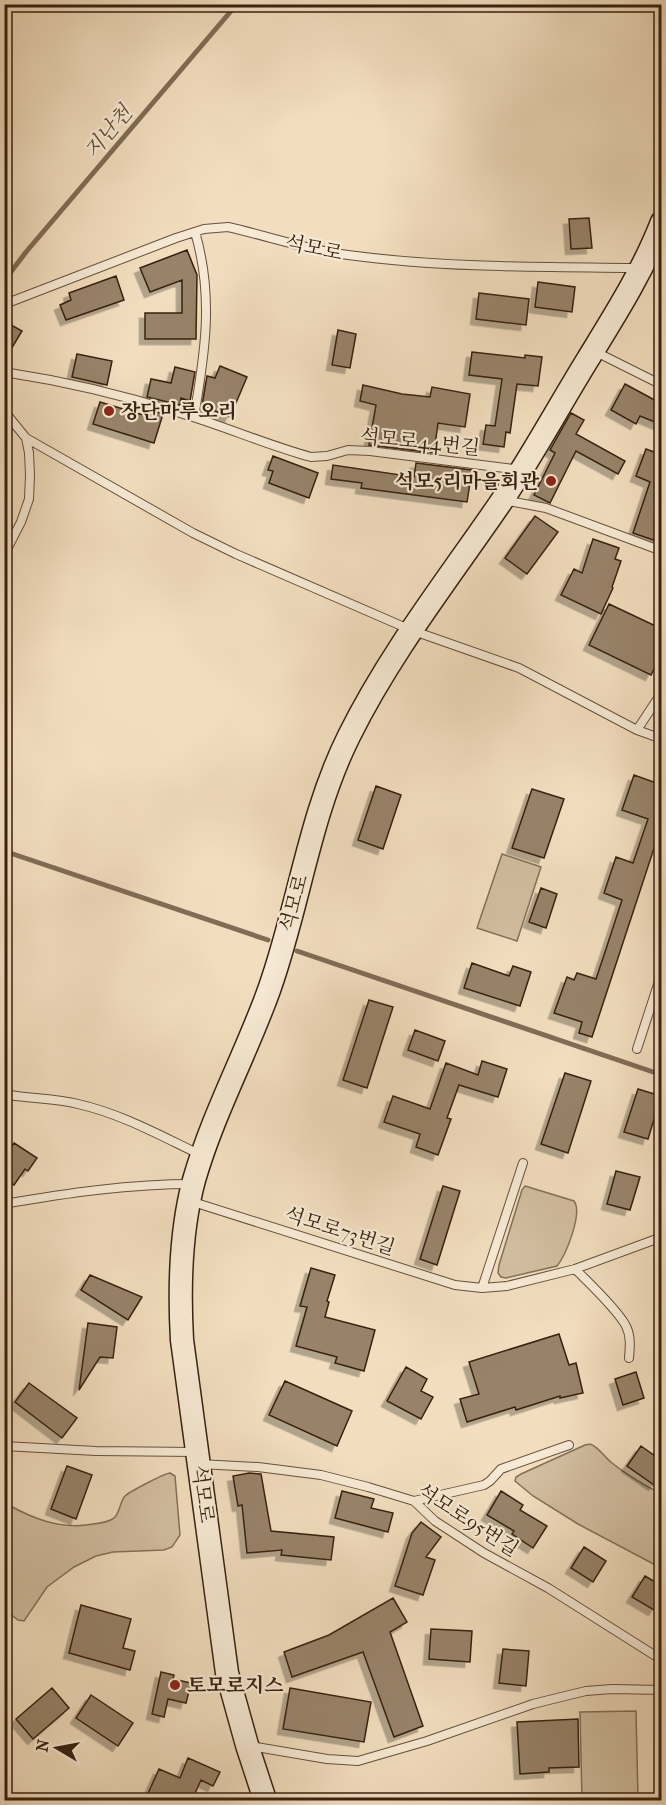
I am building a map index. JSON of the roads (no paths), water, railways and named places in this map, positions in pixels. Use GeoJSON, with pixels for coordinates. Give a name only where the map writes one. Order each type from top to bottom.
{"type":"FeatureCollection","features":[{"type":"Feature","properties":{"kind":"street","name":"석모로"},"geometry":{"type":"LineString","coordinates":[[265,1800],[227,1673],[182,1340],[180,1308],[184,1233],[192,1192],[202,1155],[269,990],[286,936],[300,878],[336,766],[349,735],[411,630],[521,470],[622,304],[662,222]]}},
{"type":"Feature","properties":{"kind":"lane","name":"석모로"},"geometry":{"type":"LineString","coordinates":[[4,306],[195,232],[217,227],[228,227],[326,252],[349,255],[505,267],[640,268]]}},
{"type":"Feature","properties":{"kind":"lane"},"geometry":{"type":"LineString","coordinates":[[194,417],[205,352],[207,298],[205,270],[195,232]]}},
{"type":"Feature","properties":{"kind":"lane"},"geometry":{"type":"LineString","coordinates":[[593,351],[662,386]]}},
{"type":"Feature","properties":{"kind":"lane","name":"석모로44번길"},"geometry":{"type":"LineString","coordinates":[[4,372],[150,404],[311,457],[327,456],[348,450],[370,451],[521,470]]}},
{"type":"Feature","properties":{"kind":"lane"},"geometry":{"type":"LineString","coordinates":[[4,411],[26,438],[193,533],[286,577],[411,630],[519,668],[637,730],[662,739]]}},
{"type":"Feature","properties":{"kind":"lane"},"geometry":{"type":"LineString","coordinates":[[4,555],[21,522],[29,499],[29,453],[26,438]]}},
{"type":"Feature","properties":{"kind":"lane"},"geometry":{"type":"LineString","coordinates":[[503,499],[546,508],[662,551]]}},
{"type":"Feature","properties":{"kind":"lane"},"geometry":{"type":"LineString","coordinates":[[637,730],[662,692]]}},
{"type":"Feature","properties":{"kind":"lane"},"geometry":{"type":"LineString","coordinates":[[637,1049],[662,972]]}},
{"type":"Feature","properties":{"kind":"lane"},"geometry":{"type":"LineString","coordinates":[[4,1094],[57,1100],[90,1107],[124,1118],[202,1155]]}},
{"type":"Feature","properties":{"kind":"lane"},"geometry":{"type":"LineString","coordinates":[[482,1288],[523,1162]]}},
{"type":"Feature","properties":{"kind":"lane"},"geometry":{"type":"LineString","coordinates":[[4,1204],[156,1184],[192,1192]]}},
{"type":"Feature","properties":{"kind":"lane","name":"석모로73번길"},"geometry":{"type":"LineString","coordinates":[[192,1192],[455,1285],[482,1288],[507,1286],[575,1269],[662,1237]]}},
{"type":"Feature","properties":{"kind":"lane"},"geometry":{"type":"LineString","coordinates":[[575,1269],[626,1325],[630,1342],[630,1358]]}},
{"type":"Feature","properties":{"kind":"lane"},"geometry":{"type":"LineString","coordinates":[[414,1501],[484,1485],[501,1469],[569,1444]]}},
{"type":"Feature","properties":{"kind":"lane","name":"석모로95번길"},"geometry":{"type":"LineString","coordinates":[[4,1446],[198,1458],[321,1475],[414,1501],[435,1521],[484,1553],[548,1588],[662,1660]]}},
{"type":"Feature","properties":{"kind":"lane"},"geometry":{"type":"LineString","coordinates":[[247,1745],[327,1759],[358,1761],[427,1741],[532,1704],[586,1691],[662,1690]]}},
{"type":"Feature","properties":{"kind":"lane"},"geometry":{"type":"LineString","coordinates":[[4,1796],[10,1800]]}},
{"type":"Feature","properties":{"kind":"waterway","name":"지난천"},"geometry":{"type":"LineString","coordinates":[[4,281],[26,252],[237,4]]}},
{"type":"Feature","properties":{"kind":"waterway"},"geometry":{"type":"LineString","coordinates":[[4,851],[268,940]]}},
{"type":"Feature","properties":{"kind":"waterway"},"geometry":{"type":"LineString","coordinates":[[297,951],[662,1075]]}},
{"type":"Feature","properties":{"kind":"place","name":"장단마루오리"},"geometry":{"type":"Point","coordinates":[109,411]}},
{"type":"Feature","properties":{"kind":"place","name":"석모5리마을회관"},"geometry":{"type":"Point","coordinates":[551,481]}},
{"type":"Feature","properties":{"kind":"place","name":"토모로지스"},"geometry":{"type":"Point","coordinates":[175,1685]}}]}
